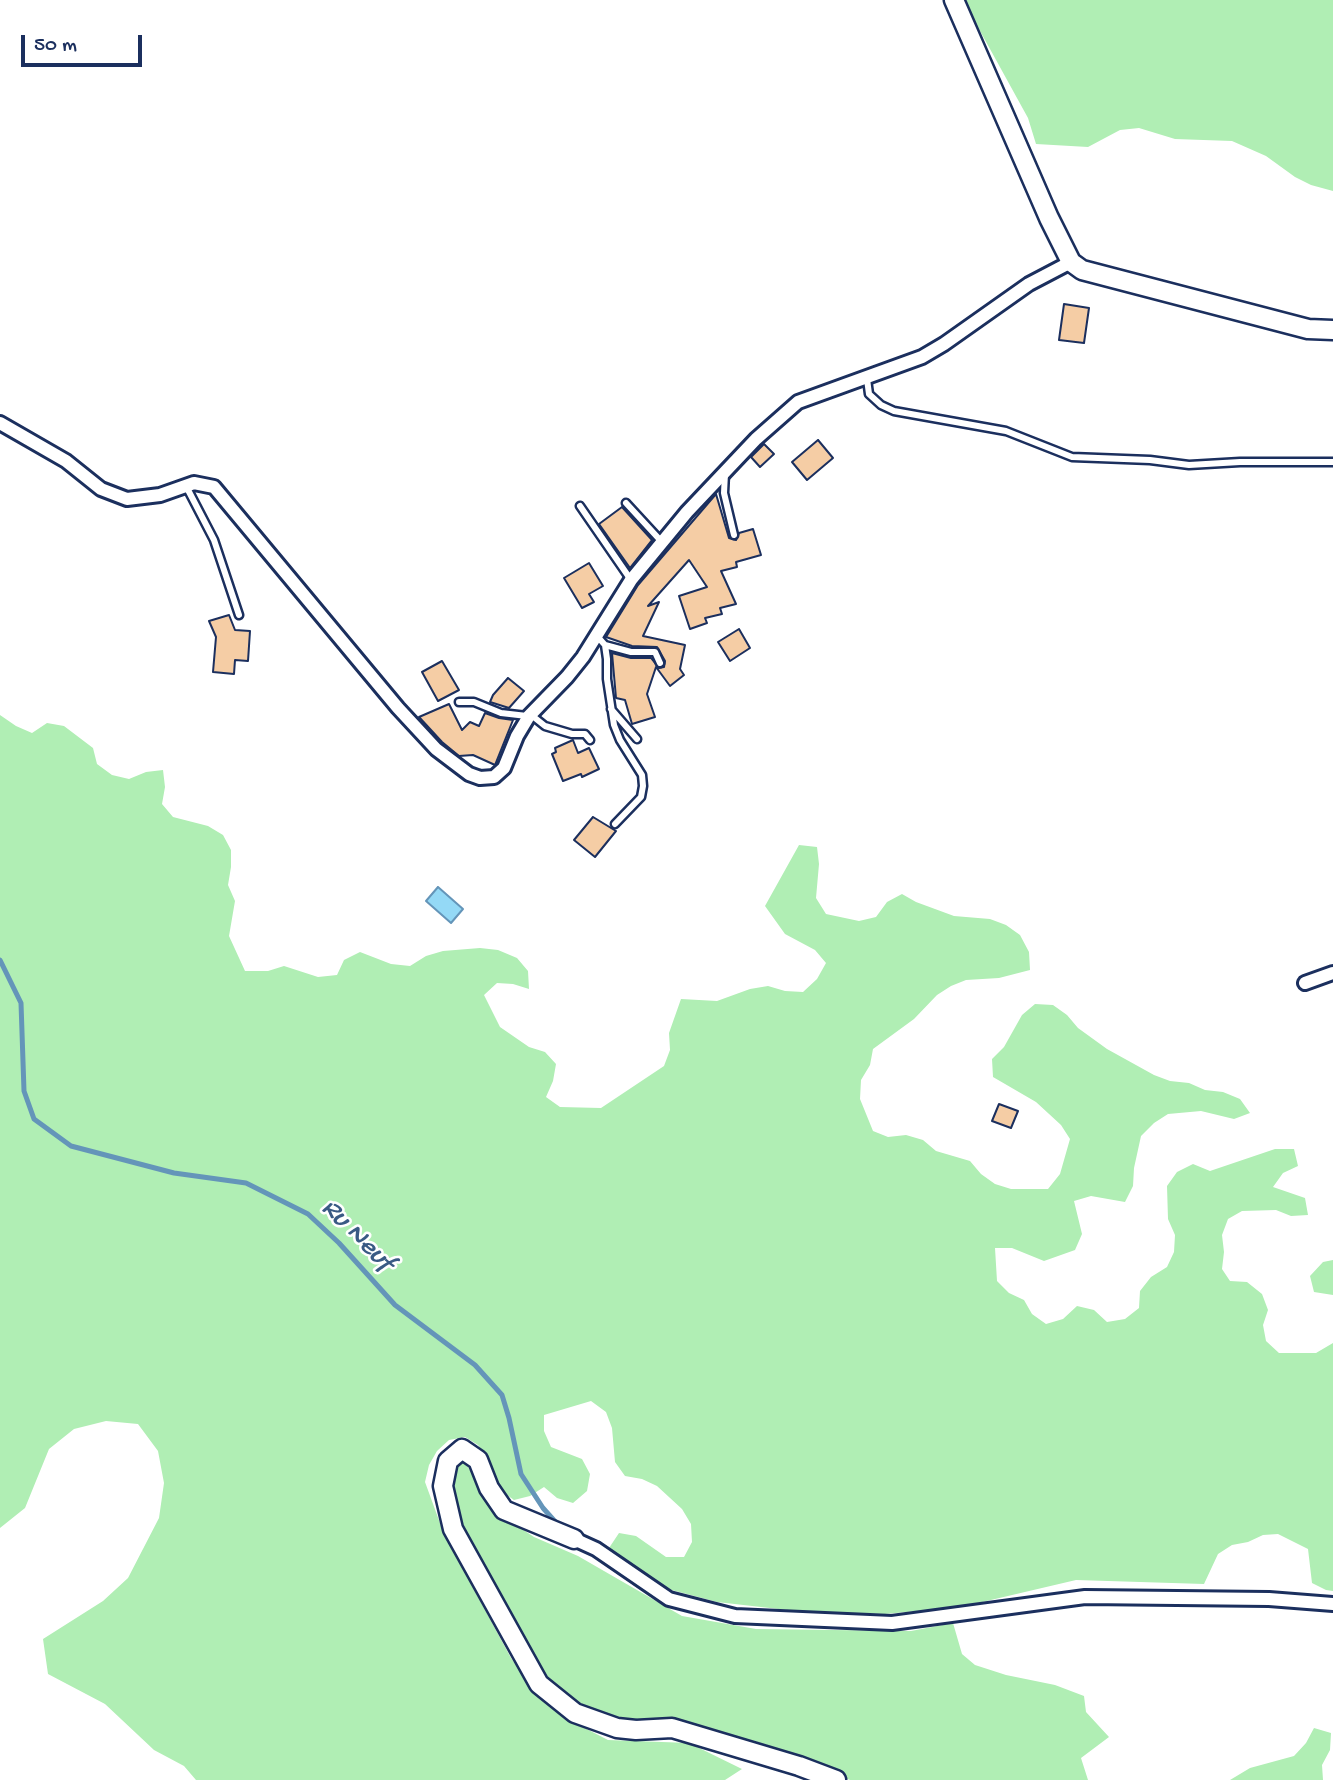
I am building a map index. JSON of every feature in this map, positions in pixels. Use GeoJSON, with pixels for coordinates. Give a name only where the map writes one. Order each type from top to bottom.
{"type":"FeatureCollection","features":[{"type":"Feature","properties":{"kind":"street"},"geometry":{"type":"LineString","coordinates":[[954,0],[1049,218],[1071,262],[1082,270],[1103,276],[1308,329],[1333,330]]}},
{"type":"Feature","properties":{"kind":"street"},"geometry":{"type":"LineString","coordinates":[[0,423],[66,461],[100,489],[127,499],[160,495],[194,483],[214,486],[398,708],[436,749],[469,774],[481,778],[494,777],[504,768],[517,736],[530,715],[600,640],[631,580],[661,541],[756,439],[797,402],[867,379],[933,351],[1029,284],[1071,262]]}},
{"type":"Feature","properties":{"kind":"street"},"geometry":{"type":"LineString","coordinates":[[1306,983],[1333,973]]}},
{"type":"Feature","properties":{"kind":"street"},"geometry":{"type":"LineString","coordinates":[[836,1780],[672,1728],[617,1728],[575,1713],[539,1684],[453,1530],[443,1486],[448,1461],[463,1449],[478,1460],[489,1488],[503,1510],[596,1549],[669,1599],[735,1616],[892,1623],[1085,1597],[1269,1599],[1333,1604]]}},
{"type":"Feature","properties":{"kind":"lane"},"geometry":{"type":"LineString","coordinates":[[867,379],[869,394],[881,405],[894,411],[1006,432],[1072,457],[1150,460],[1189,465],[1240,462],[1333,463]]}},
{"type":"Feature","properties":{"kind":"lane"},"geometry":{"type":"LineString","coordinates":[[725,471],[724,493],[734,535]]}},
{"type":"Feature","properties":{"kind":"lane"},"geometry":{"type":"LineString","coordinates":[[187,486],[214,540],[239,615]]}},
{"type":"Feature","properties":{"kind":"lane"},"geometry":{"type":"LineString","coordinates":[[626,503],[661,541]]}},
{"type":"Feature","properties":{"kind":"lane"},"geometry":{"type":"LineString","coordinates":[[580,506],[631,580]]}},
{"type":"Feature","properties":{"kind":"lane"},"geometry":{"type":"LineString","coordinates":[[615,824],[641,797],[643,786],[642,775],[620,740],[610,708],[600,640],[631,652],[655,652],[660,663]]}},
{"type":"Feature","properties":{"kind":"lane"},"geometry":{"type":"LineString","coordinates":[[459,702],[474,702],[501,713],[530,715],[545,726],[572,734],[585,734],[590,740]]}},
{"type":"Feature","properties":{"kind":"lane"},"geometry":{"type":"LineString","coordinates":[[610,708],[636,739]]}},
{"type":"Feature","properties":{"kind":"green space"},"geometry":{"type":"Polygon","coordinates":[[[963,0],[1333,0],[1333,191],[1311,185],[1266,156],[1232,141],[1175,139],[1139,128],[1120,130],[1088,147],[1036,144],[1028,118],[963,0]]]}},
{"type":"Feature","properties":{"kind":"green space"},"geometry":{"type":"Polygon","coordinates":[[[0,715],[32,733],[47,723],[64,726],[93,748],[97,764],[112,775],[129,779],[146,772],[163,770],[165,787],[162,804],[173,817],[208,826],[223,835],[231,850],[228,885],[235,901],[229,936],[245,971],[268,971],[284,966],[318,977],[337,975],[344,960],[360,952],[391,964],[410,966],[426,956],[443,951],[480,948],[498,950],[517,958],[528,971],[529,989],[497,983],[484,995],[500,1027],[529,1047],[545,1052],[556,1064],[546,1097],[560,1107],[601,1108],[664,1066],[670,1050],[669,1033],[681,999],[717,1001],[750,989],[768,986],[803,992],[817,979],[826,963],[815,950],[785,934],[765,906],[799,845],[817,847],[819,864],[816,898],[826,914],[859,921],[876,917],[887,902],[902,894],[954,916],[990,919],[1006,925],[1020,935],[1029,952],[1030,970],[999,978],[966,980],[951,986],[937,995],[914,1019],[873,1049],[870,1065],[861,1080],[860,1099],[873,1131],[888,1137],[906,1135],[923,1140],[936,1151],[970,1161],[981,1174],[995,1184],[1011,1189],[1048,1189],[1060,1174],[1070,1139],[1061,1125],[1036,1102],[993,1077],[992,1059],[1004,1047],[1022,1015],[1035,1004],[1053,1005],[1107,1049],[1154,1075],[1170,1081],[1189,1083],[1205,1090],[1223,1092],[1240,1099],[1250,1113],[1234,1119],[1201,1111],[1168,1114],[1154,1123],[1141,1136],[1133,1186],[1125,1202],[1091,1196],[1074,1201],[1082,1234],[1075,1250],[1044,1261],[1012,1248],[995,1248],[997,1281],[1009,1293],[1024,1300],[1032,1314],[1046,1324],[1063,1319],[1077,1306],[1094,1310],[1107,1322],[1125,1319],[1139,1308],[1140,1291],[1151,1277],[1167,1267],[1174,1252],[1175,1235],[1168,1219],[1167,1186],[1177,1172],[1193,1164],[1210,1171],[1275,1149],[1294,1149],[1298,1166],[1283,1173],[1273,1187],[1305,1198],[1308,1215],[1291,1216],[1276,1210],[1242,1211],[1228,1219],[1222,1235],[1222,1269],[1230,1281],[1247,1282],[1262,1294],[1268,1310],[1263,1325],[1266,1341],[1279,1353],[1316,1353],[1333,1343],[1333,1591],[1312,1583],[1308,1549],[1278,1534],[1263,1535],[1232,1545],[1218,1554],[1204,1584],[1076,1580],[961,1607],[885,1614],[805,1612],[717,1602],[664,1588],[609,1548],[619,1533],[636,1536],[666,1557],[684,1557],[692,1542],[691,1524],[682,1509],[657,1486],[642,1479],[625,1476],[615,1462],[612,1428],[606,1412],[591,1401],[544,1415],[544,1431],[551,1447],[582,1459],[590,1474],[587,1491],[573,1503],[557,1498],[544,1487],[530,1496],[514,1500],[500,1490],[490,1475],[488,1459],[478,1445],[465,1437],[449,1440],[437,1451],[429,1465],[425,1482],[444,1534],[511,1658],[538,1696],[571,1721],[608,1740],[689,1743],[742,1769],[725,1780],[196,1780],[184,1766],[154,1750],[105,1704],[48,1674],[43,1639],[103,1601],[128,1578],[159,1518],[164,1483],[158,1451],[138,1424],[106,1421],[74,1429],[49,1449],[25,1508],[0,1528],[0,715]]]}},
{"type":"Feature","properties":{"kind":"green space"},"geometry":{"type":"Polygon","coordinates":[[[1333,1260],[1333,1295],[1314,1292],[1310,1276],[1323,1262],[1333,1260]]]}},
{"type":"Feature","properties":{"kind":"green space"},"geometry":{"type":"Polygon","coordinates":[[[464,1461],[498,1513],[534,1537],[578,1556],[682,1616],[756,1629],[911,1631],[953,1623],[962,1654],[975,1665],[1006,1675],[1055,1685],[1084,1696],[1086,1712],[1109,1737],[1081,1758],[1088,1780],[850,1780],[767,1745],[678,1720],[628,1721],[583,1706],[545,1676],[488,1579],[463,1525],[451,1484],[455,1466],[464,1461]]]}},
{"type":"Feature","properties":{"kind":"green space"},"geometry":{"type":"Polygon","coordinates":[[[1314,1728],[1331,1733],[1330,1750],[1322,1765],[1323,1780],[1230,1780],[1250,1768],[1294,1756],[1306,1743],[1314,1728]]]}},
{"type":"Feature","properties":{"kind":"water"},"geometry":{"type":"Polygon","coordinates":[[[438,887],[463,909],[451,923],[426,901],[438,887]]]}},
{"type":"Feature","properties":{"kind":"building"},"geometry":{"type":"Polygon","coordinates":[[[1064,304],[1089,308],[1084,343],[1059,340],[1064,304]]]}},
{"type":"Feature","properties":{"kind":"building"},"geometry":{"type":"Polygon","coordinates":[[[818,440],[833,458],[807,480],[792,462],[818,440]]]}},
{"type":"Feature","properties":{"kind":"building"},"geometry":{"type":"Polygon","coordinates":[[[764,444],[774,454],[760,467],[751,457],[764,444]]]}},
{"type":"Feature","properties":{"kind":"building"},"geometry":{"type":"Polygon","coordinates":[[[716,494],[729,538],[736,540],[739,533],[753,529],[761,555],[736,562],[737,567],[721,571],[736,604],[720,608],[722,614],[705,618],[707,623],[690,629],[679,596],[707,587],[689,560],[648,606],[659,602],[643,636],[685,645],[680,669],[684,675],[670,686],[656,667],[647,694],[655,717],[632,724],[625,700],[616,698],[612,653],[631,658],[651,658],[659,668],[664,667],[665,661],[657,647],[632,646],[606,637],[638,585],[716,494]]]}},
{"type":"Feature","properties":{"kind":"building"},"geometry":{"type":"Polygon","coordinates":[[[622,507],[652,540],[630,568],[599,524],[622,507]]]}},
{"type":"Feature","properties":{"kind":"building"},"geometry":{"type":"Polygon","coordinates":[[[589,563],[603,586],[589,594],[594,602],[582,608],[564,578],[589,563]]]}},
{"type":"Feature","properties":{"kind":"building"},"geometry":{"type":"Polygon","coordinates":[[[229,615],[235,630],[250,631],[248,661],[235,660],[234,674],[213,672],[216,637],[209,621],[229,615]]]}},
{"type":"Feature","properties":{"kind":"building"},"geometry":{"type":"Polygon","coordinates":[[[739,629],[750,648],[730,661],[718,642],[739,629]]]}},
{"type":"Feature","properties":{"kind":"building"},"geometry":{"type":"Polygon","coordinates":[[[442,661],[459,690],[438,701],[422,672],[442,661]]]}},
{"type":"Feature","properties":{"kind":"building"},"geometry":{"type":"Polygon","coordinates":[[[508,678],[524,691],[509,708],[490,702],[508,678]]]}},
{"type":"Feature","properties":{"kind":"building"},"geometry":{"type":"Polygon","coordinates":[[[449,704],[462,730],[470,722],[479,726],[485,713],[513,720],[495,765],[473,755],[459,756],[419,717],[449,704]]]}},
{"type":"Feature","properties":{"kind":"building"},"geometry":{"type":"Polygon","coordinates":[[[573,740],[578,753],[589,748],[599,769],[582,777],[581,774],[563,781],[552,754],[556,752],[555,748],[573,740]]]}},
{"type":"Feature","properties":{"kind":"building"},"geometry":{"type":"Polygon","coordinates":[[[593,817],[616,831],[595,857],[574,840],[593,817]]]}},
{"type":"Feature","properties":{"kind":"building"},"geometry":{"type":"Polygon","coordinates":[[[999,1104],[1018,1111],[1011,1128],[992,1121],[999,1104]]]}},
{"type":"Feature","properties":{"kind":"waterway","name":"Ru Neuf"},"geometry":{"type":"LineString","coordinates":[[0,960],[21,1003],[24,1091],[34,1119],[71,1146],[174,1173],[246,1183],[308,1214],[339,1243],[395,1305],[475,1365],[502,1395],[521,1474],[543,1508],[559,1526]]}}]}
